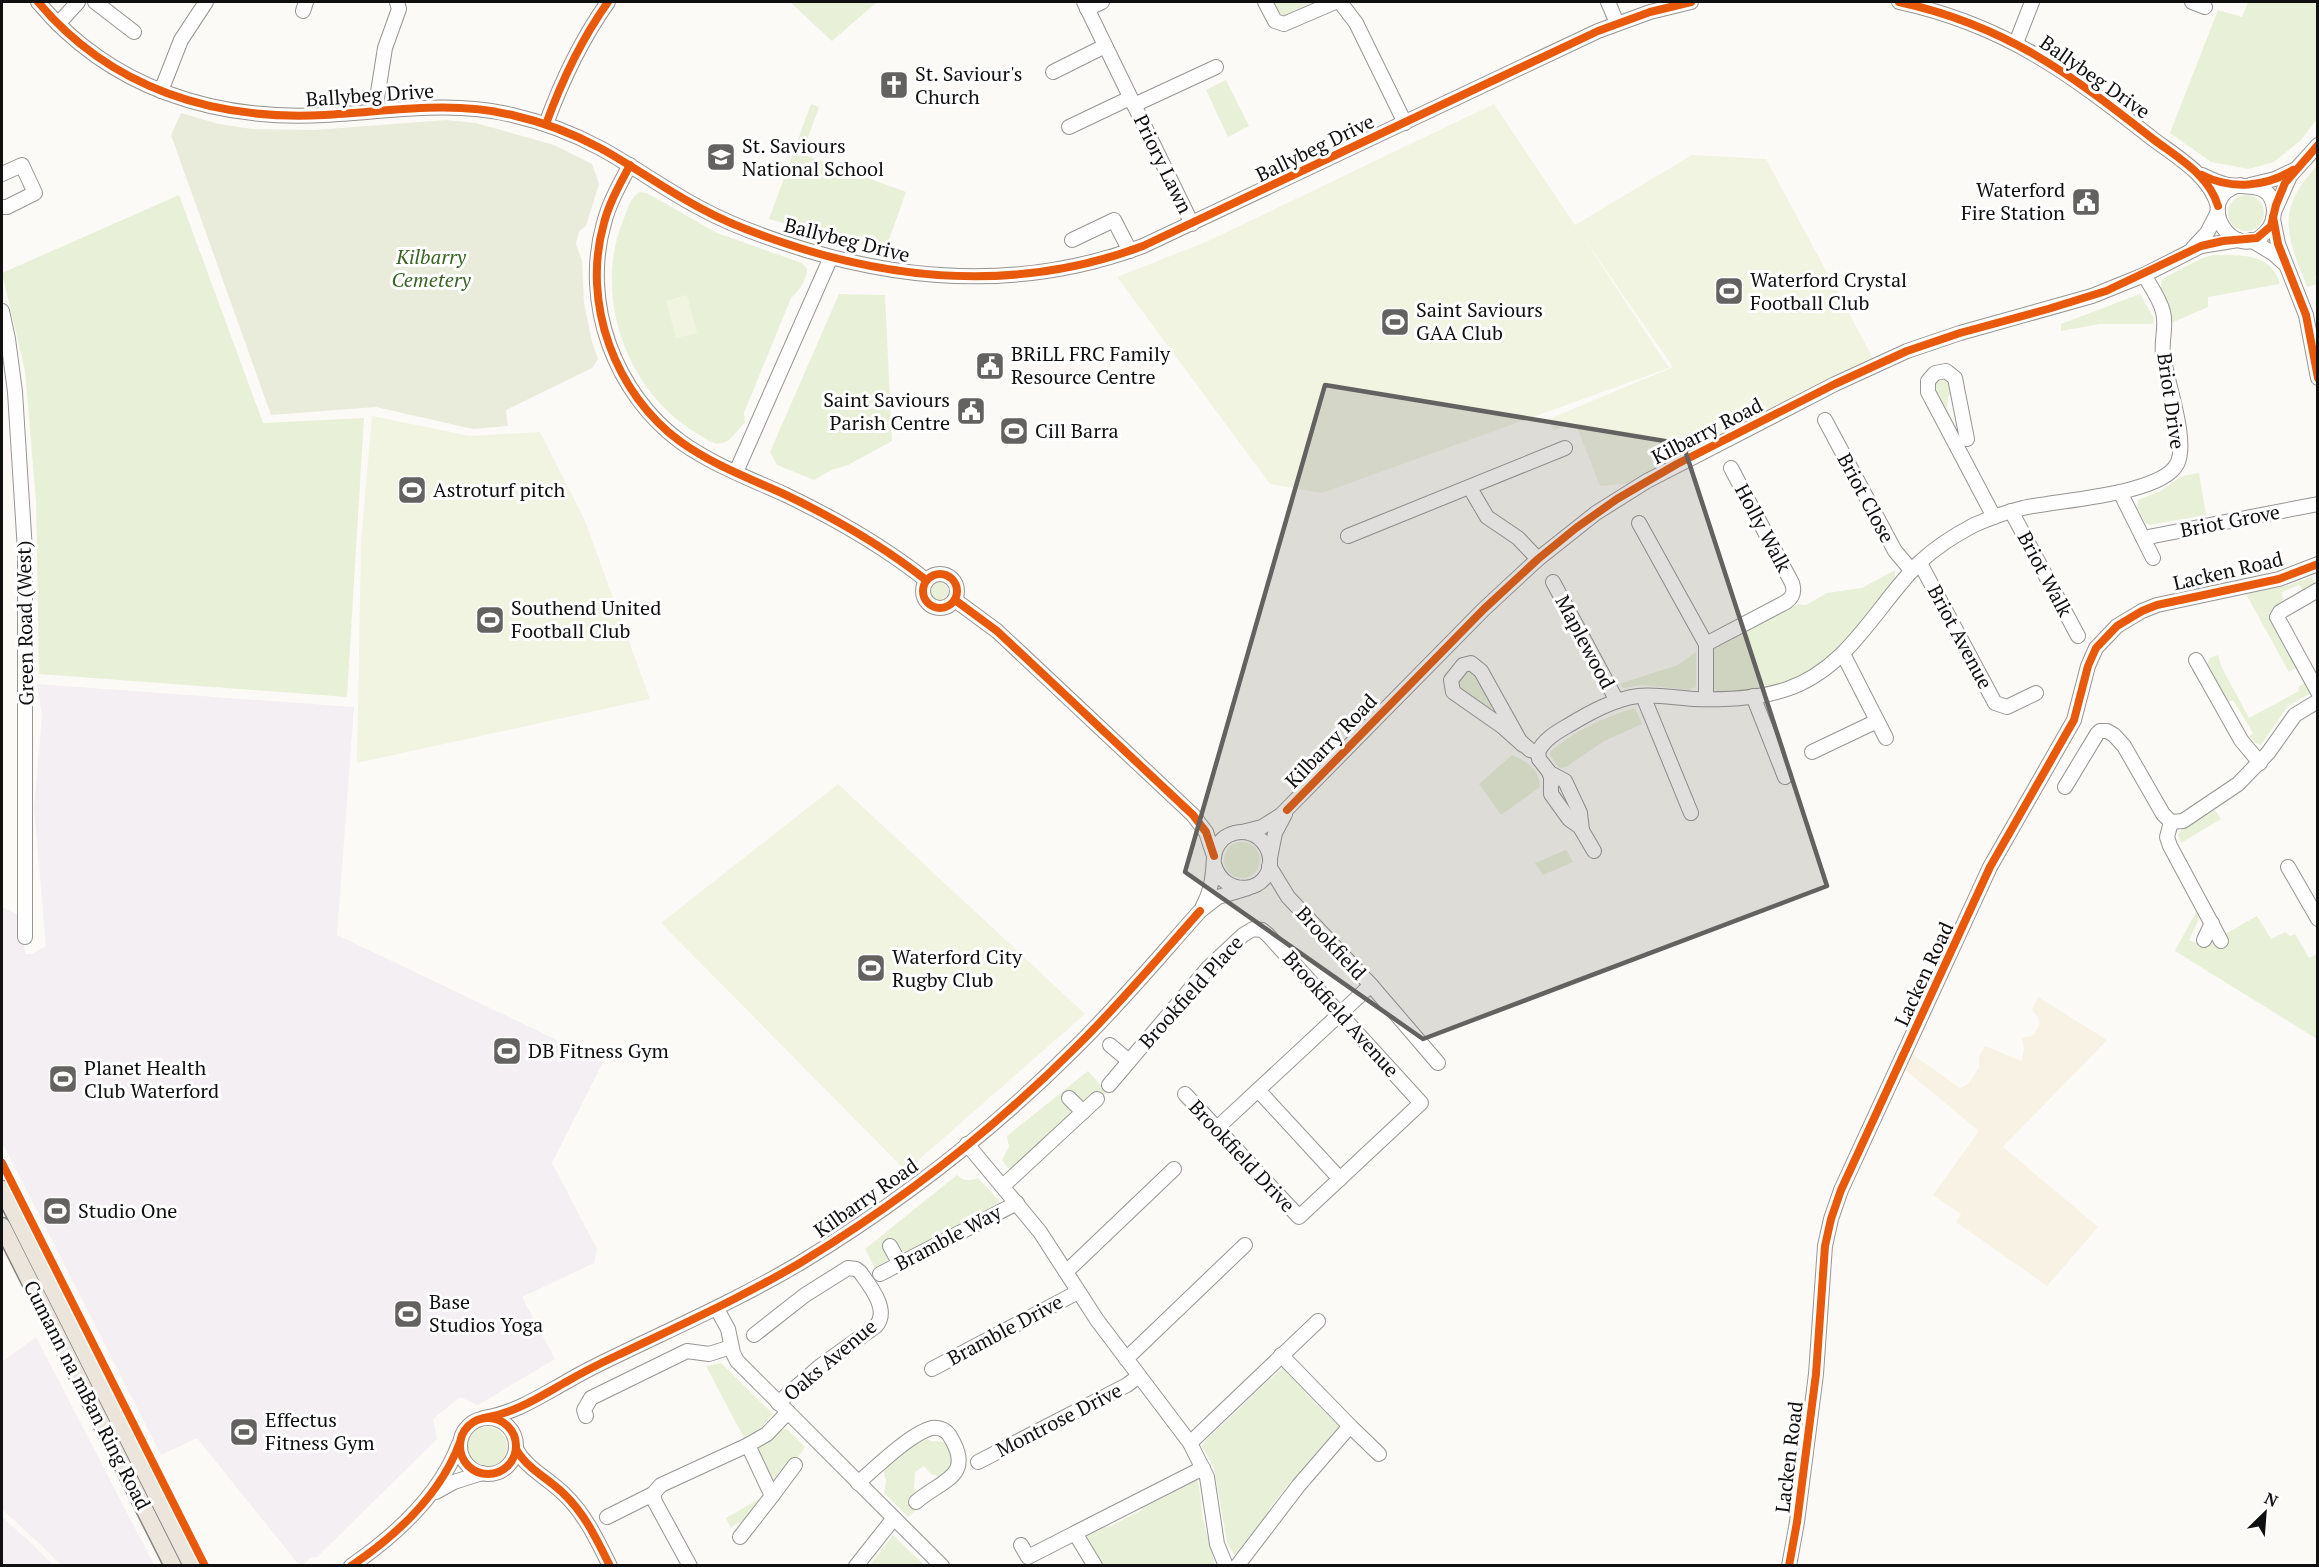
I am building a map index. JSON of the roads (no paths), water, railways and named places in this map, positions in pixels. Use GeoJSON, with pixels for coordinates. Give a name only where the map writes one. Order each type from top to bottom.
{"type":"FeatureCollection","features":[{"type":"Feature","properties":{"kind":"main road","name":"Cumann na mBan Ring Road"},"geometry":{"type":"LineString","coordinates":[[2,1189],[192,1566]]}},
{"type":"Feature","properties":{"kind":"main road","name":"Cumann na mBan Ring Road"},"geometry":{"type":"LineString","coordinates":[[2,1226],[173,1566]]}},
{"type":"Feature","properties":{"kind":"street","name":"Ballybeg Drive"},"geometry":{"type":"LineString","coordinates":[[38,2],[58,24],[100,58],[161,91],[207,106],[254,115],[324,116],[464,107],[498,112],[546,124],[585,140],[732,225],[766,237],[831,257],[902,273],[976,278],[1060,268],[1130,251],[1192,224],[1617,23],[1691,2]]}},
{"type":"Feature","properties":{"kind":"street"},"geometry":{"type":"LineString","coordinates":[[58,24],[78,2]]}},
{"type":"Feature","properties":{"kind":"street"},"geometry":{"type":"LineString","coordinates":[[95,2],[134,32]]}},
{"type":"Feature","properties":{"kind":"street"},"geometry":{"type":"LineString","coordinates":[[161,91],[181,40],[206,2]]}},
{"type":"Feature","properties":{"kind":"street"},"geometry":{"type":"LineString","coordinates":[[375,111],[386,48],[399,9],[397,2]]}},
{"type":"Feature","properties":{"kind":"street"},"geometry":{"type":"LineString","coordinates":[[546,124],[572,61],[608,2]]}},
{"type":"Feature","properties":{"kind":"street","name":"Priory Lawn"},"geometry":{"type":"LineString","coordinates":[[1102,2],[1085,5],[1192,224]]}},
{"type":"Feature","properties":{"kind":"street"},"geometry":{"type":"LineString","coordinates":[[1264,2],[1275,21],[1284,24],[1335,2]]}},
{"type":"Feature","properties":{"kind":"street"},"geometry":{"type":"LineString","coordinates":[[1340,2],[1356,23],[1405,123]]}},
{"type":"Feature","properties":{"kind":"street"},"geometry":{"type":"LineString","coordinates":[[1608,2],[1617,23]]}},
{"type":"Feature","properties":{"kind":"street","name":"Ballybeg Drive"},"geometry":{"type":"LineString","coordinates":[[1899,2],[1965,21],[2016,43],[2081,83],[2195,171]]}},
{"type":"Feature","properties":{"kind":"street"},"geometry":{"type":"LineString","coordinates":[[2016,43],[2032,2]]}},
{"type":"Feature","properties":{"kind":"street"},"geometry":{"type":"LineString","coordinates":[[2192,2],[2205,7]]}},
{"type":"Feature","properties":{"kind":"street"},"geometry":{"type":"LineString","coordinates":[[1053,72],[1105,46]]}},
{"type":"Feature","properties":{"kind":"street","name":"Priory Lawn"},"geometry":{"type":"LineString","coordinates":[[1069,127],[1216,68]]}},
{"type":"Feature","properties":{"kind":"street"},"geometry":{"type":"LineString","coordinates":[[2245,240],[2267,231],[2285,183],[2318,145]]}},
{"type":"Feature","properties":{"kind":"street"},"geometry":{"type":"LineString","coordinates":[[2,174],[22,165],[35,194],[8,207],[2,207]]}},
{"type":"Feature","properties":{"kind":"street"},"geometry":{"type":"LineString","coordinates":[[630,165],[608,211],[599,244],[597,285],[607,340],[624,378],[650,413],[690,448],[848,527],[892,554],[927,580]]}},
{"type":"Feature","properties":{"kind":"street"},"geometry":{"type":"LineString","coordinates":[[2218,209],[2227,191],[2275,179],[2296,168]]}},
{"type":"Feature","properties":{"kind":"street"},"geometry":{"type":"LineString","coordinates":[[2195,171],[2222,183],[2258,187],[2268,195],[2278,244],[2306,315],[2317,372]]}},
{"type":"Feature","properties":{"kind":"street"},"geometry":{"type":"LineString","coordinates":[[2195,171],[2212,190],[2222,228],[2274,254],[2289,270]]}},
{"type":"Feature","properties":{"kind":"street","name":"Kilbarry Road"},"geometry":{"type":"LineString","coordinates":[[2189,251],[2206,233],[2218,209]]}},
{"type":"Feature","properties":{"kind":"street"},"geometry":{"type":"LineString","coordinates":[[1072,240],[1114,220],[1130,251]]}},
{"type":"Feature","properties":{"kind":"street","name":"Kilbarry Road"},"geometry":{"type":"LineString","coordinates":[[1237,832],[1262,826],[1287,810],[1484,609],[1538,559],[1596,513],[1647,481],[1870,367],[1933,342],[2071,302],[2144,275],[2189,251],[2212,243],[2245,240]]}},
{"type":"Feature","properties":{"kind":"street"},"geometry":{"type":"LineString","coordinates":[[736,472],[831,257]]}},
{"type":"Feature","properties":{"kind":"street","name":"Briot Drive"},"geometry":{"type":"LineString","coordinates":[[1538,752],[1544,743],[1565,727],[1617,701],[1643,696],[1706,699],[1753,696],[1784,690],[1802,683],[1820,673],[1843,654],[1916,567],[1952,538],[2011,511],[2142,487],[2158,481],[2174,470],[2179,458],[2177,419],[2163,356],[2164,316],[2144,275]]}},
{"type":"Feature","properties":{"kind":"street","name":"Green Road (West)"},"geometry":{"type":"LineString","coordinates":[[2,311],[15,392],[25,551],[25,936]]}},
{"type":"Feature","properties":{"kind":"street"},"geometry":{"type":"LineString","coordinates":[[1968,439],[1956,381],[1949,373],[1937,372],[1928,381],[1928,392],[1994,517]]}},
{"type":"Feature","properties":{"kind":"street","name":"Briot Close"},"geometry":{"type":"LineString","coordinates":[[1825,420],[1895,551],[1916,567]]}},
{"type":"Feature","properties":{"kind":"street"},"geometry":{"type":"LineString","coordinates":[[1348,536],[1565,448]]}},
{"type":"Feature","properties":{"kind":"street","name":"Holly Walk"},"geometry":{"type":"LineString","coordinates":[[1706,644],[1786,602],[1794,591],[1731,468]]}},
{"type":"Feature","properties":{"kind":"street"},"geometry":{"type":"LineString","coordinates":[[1470,488],[1487,517],[1518,538],[1538,559]]}},
{"type":"Feature","properties":{"kind":"street"},"geometry":{"type":"LineString","coordinates":[[2120,492],[2153,558]]}},
{"type":"Feature","properties":{"kind":"street","name":"Briot Grove"},"geometry":{"type":"LineString","coordinates":[[2143,538],[2318,504]]}},
{"type":"Feature","properties":{"kind":"street","name":"Briot Walk"},"geometry":{"type":"LineString","coordinates":[[2011,511],[2078,636]]}},
{"type":"Feature","properties":{"kind":"street"},"geometry":{"type":"LineString","coordinates":[[1639,523],[1706,644],[1706,699]]}},
{"type":"Feature","properties":{"kind":"street","name":"Lacken Road"},"geometry":{"type":"LineString","coordinates":[[1789,1566],[1816,1374],[1826,1246],[1835,1206],[1847,1175],[1914,1035],[1990,867],[2072,726],[2092,656],[2102,641],[2117,626],[2142,611],[2157,605],[2279,579],[2318,564]]}},
{"type":"Feature","properties":{"kind":"street","name":"Briot Avenue"},"geometry":{"type":"LineString","coordinates":[[1916,567],[1994,700],[2005,707],[2022,709],[2036,693]]}},
{"type":"Feature","properties":{"kind":"street"},"geometry":{"type":"LineString","coordinates":[[936,574],[952,579],[957,589],[955,600],[942,609],[931,606],[922,594],[927,580],[936,574]]}},
{"type":"Feature","properties":{"kind":"street","name":"Maplewood"},"geometry":{"type":"LineString","coordinates":[[1553,582],[1617,701]]}},
{"type":"Feature","properties":{"kind":"street"},"geometry":{"type":"LineString","coordinates":[[2318,590],[2280,612],[2277,617],[2318,692]]}},
{"type":"Feature","properties":{"kind":"street"},"geometry":{"type":"LineString","coordinates":[[955,600],[998,631],[1194,815],[1209,826],[1257,837],[1264,842],[1270,862],[1267,874],[1252,886],[1230,886],[1216,873],[1206,832],[1194,815]]}},
{"type":"Feature","properties":{"kind":"street"},"geometry":{"type":"LineString","coordinates":[[1843,654],[1886,738]]}},
{"type":"Feature","properties":{"kind":"street"},"geometry":{"type":"LineString","coordinates":[[2196,660],[2241,740],[2260,763]]}},
{"type":"Feature","properties":{"kind":"street"},"geometry":{"type":"LineString","coordinates":[[1523,745],[1481,671],[1471,663],[1463,665],[1451,680],[1453,692],[1499,724],[1523,745],[1538,752],[1539,759],[1549,772],[1565,781],[1579,812],[1582,830],[1594,851]]}},
{"type":"Feature","properties":{"kind":"street"},"geometry":{"type":"LineString","coordinates":[[1643,696],[1691,813]]}},
{"type":"Feature","properties":{"kind":"street"},"geometry":{"type":"LineString","coordinates":[[1753,696],[1785,777]]}},
{"type":"Feature","properties":{"kind":"street"},"geometry":{"type":"LineString","coordinates":[[2065,787],[2100,731],[2107,731],[2124,746],[2163,814],[2171,822],[2183,821],[2223,795],[2260,763],[2295,716],[2318,701]]}},
{"type":"Feature","properties":{"kind":"street"},"geometry":{"type":"LineString","coordinates":[[1812,752],[1877,721]]}},
{"type":"Feature","properties":{"kind":"street","name":"Kilbarry Road"},"geometry":{"type":"LineString","coordinates":[[1270,862],[1275,833],[1287,810]]}},
{"type":"Feature","properties":{"kind":"street"},"geometry":{"type":"LineString","coordinates":[[2171,822],[2168,834],[2169,843],[2222,941]]}},
{"type":"Feature","properties":{"kind":"street"},"geometry":{"type":"LineString","coordinates":[[1214,860],[1220,842],[1237,832]]}},
{"type":"Feature","properties":{"kind":"street","name":"Kilbarry Road"},"geometry":{"type":"LineString","coordinates":[[1200,910],[1210,891],[1214,860]]}},
{"type":"Feature","properties":{"kind":"street","name":"Brookfield"},"geometry":{"type":"LineString","coordinates":[[1216,1129],[1371,985],[1288,897],[1270,862]]}},
{"type":"Feature","properties":{"kind":"street"},"geometry":{"type":"LineString","coordinates":[[2288,867],[2318,919]]}},
{"type":"Feature","properties":{"kind":"street","name":"Kilbarry Road"},"geometry":{"type":"LineString","coordinates":[[484,1418],[506,1413],[534,1401],[589,1369],[717,1309],[850,1232],[901,1196],[967,1144],[1036,1084],[1079,1044],[1200,910],[1218,897],[1252,886]]}},
{"type":"Feature","properties":{"kind":"street","name":"Brookfield"},"geometry":{"type":"LineString","coordinates":[[1252,886],[1288,897]]}},
{"type":"Feature","properties":{"kind":"street"},"geometry":{"type":"LineString","coordinates":[[2204,940],[2212,923]]}},
{"type":"Feature","properties":{"kind":"street","name":"Brookfield Avenue"},"geometry":{"type":"LineString","coordinates":[[1257,929],[1267,934],[1421,1103],[1340,1179]]}},
{"type":"Feature","properties":{"kind":"street","name":"Brookfield Place"},"geometry":{"type":"LineString","coordinates":[[1108,1084],[1209,967],[1248,931],[1257,929]]}},
{"type":"Feature","properties":{"kind":"street"},"geometry":{"type":"LineString","coordinates":[[1371,985],[1438,1063]]}},
{"type":"Feature","properties":{"kind":"street","name":"Brookfield Place"},"geometry":{"type":"LineString","coordinates":[[1110,1045],[1129,1061]]}},
{"type":"Feature","properties":{"kind":"street"},"geometry":{"type":"LineString","coordinates":[[1258,1090],[1340,1179]]}},
{"type":"Feature","properties":{"kind":"street","name":"Brookfield Drive"},"geometry":{"type":"LineString","coordinates":[[1185,1094],[1299,1217],[1340,1179]]}},
{"type":"Feature","properties":{"kind":"street"},"geometry":{"type":"LineString","coordinates":[[1069,1098],[1083,1112]]}},
{"type":"Feature","properties":{"kind":"street"},"geometry":{"type":"LineString","coordinates":[[1003,1186],[1097,1099]]}},
{"type":"Feature","properties":{"kind":"street"},"geometry":{"type":"LineString","coordinates":[[967,1144],[1040,1232],[1078,1292],[1190,1443],[1207,1478],[1217,1544],[1226,1566]]}},
{"type":"Feature","properties":{"kind":"street"},"geometry":{"type":"LineString","coordinates":[[1066,1272],[1174,1169]]}},
{"type":"Feature","properties":{"kind":"street","name":"Bramble Way"},"geometry":{"type":"LineString","coordinates":[[880,1274],[1017,1203]]}},
{"type":"Feature","properties":{"kind":"street"},"geometry":{"type":"LineString","coordinates":[[1126,1359],[1245,1245]]}},
{"type":"Feature","properties":{"kind":"street"},"geometry":{"type":"LineString","coordinates":[[890,1246],[900,1264]]}},
{"type":"Feature","properties":{"kind":"street","name":"Oaks Avenue"},"geometry":{"type":"LineString","coordinates":[[754,1335],[805,1294],[848,1268],[860,1272],[881,1308],[881,1318],[876,1326],[819,1367],[783,1408]]}},
{"type":"Feature","properties":{"kind":"street","name":"Bramble Drive"},"geometry":{"type":"LineString","coordinates":[[932,1369],[1078,1292]]}},
{"type":"Feature","properties":{"kind":"street"},"geometry":{"type":"LineString","coordinates":[[717,1309],[728,1329],[731,1347],[737,1361],[942,1566]]}},
{"type":"Feature","properties":{"kind":"street"},"geometry":{"type":"LineString","coordinates":[[1190,1443],[1317,1321]]}},
{"type":"Feature","properties":{"kind":"street"},"geometry":{"type":"LineString","coordinates":[[586,1416],[584,1410],[591,1398],[687,1351],[709,1354],[731,1347]]}},
{"type":"Feature","properties":{"kind":"street"},"geometry":{"type":"LineString","coordinates":[[1281,1355],[1379,1454]]}},
{"type":"Feature","properties":{"kind":"street","name":"Montrose Drive"},"geometry":{"type":"LineString","coordinates":[[978,1462],[1139,1377]]}},
{"type":"Feature","properties":{"kind":"street","name":"Kilbarry Road"},"geometry":{"type":"LineString","coordinates":[[516,1446],[519,1421],[534,1401]]}},
{"type":"Feature","properties":{"kind":"street"},"geometry":{"type":"LineString","coordinates":[[607,1517],[653,1494],[661,1485],[767,1434],[783,1408]]}},
{"type":"Feature","properties":{"kind":"street"},"geometry":{"type":"LineString","coordinates":[[351,1566],[384,1541],[427,1498],[446,1473],[467,1427],[484,1418],[491,1418],[504,1424],[514,1435],[516,1446],[528,1465],[575,1506],[592,1531],[610,1566]]}},
{"type":"Feature","properties":{"kind":"street"},"geometry":{"type":"LineString","coordinates":[[1237,1566],[1299,1485],[1350,1426]]}},
{"type":"Feature","properties":{"kind":"street"},"geometry":{"type":"LineString","coordinates":[[858,1483],[911,1440],[925,1431],[936,1428],[949,1434],[960,1461],[954,1474],[915,1502]]}},
{"type":"Feature","properties":{"kind":"street"},"geometry":{"type":"LineString","coordinates":[[460,1440],[462,1457],[474,1470],[482,1473]]}},
{"type":"Feature","properties":{"kind":"street"},"geometry":{"type":"LineString","coordinates":[[748,1445],[772,1496]]}},
{"type":"Feature","properties":{"kind":"street"},"geometry":{"type":"LineString","coordinates":[[498,1472],[510,1463],[516,1446]]}},
{"type":"Feature","properties":{"kind":"street"},"geometry":{"type":"LineString","coordinates":[[740,1537],[795,1465]]}},
{"type":"Feature","properties":{"kind":"street"},"geometry":{"type":"LineString","coordinates":[[1027,1556],[1203,1468]]}},
{"type":"Feature","properties":{"kind":"street"},"geometry":{"type":"LineString","coordinates":[[427,1498],[444,1487],[482,1473],[525,1472],[546,1479]]}},
{"type":"Feature","properties":{"kind":"street"},"geometry":{"type":"LineString","coordinates":[[923,1476],[932,1489]]}},
{"type":"Feature","properties":{"kind":"street"},"geometry":{"type":"LineString","coordinates":[[653,1494],[655,1502],[690,1566]]}},
{"type":"Feature","properties":{"kind":"street"},"geometry":{"type":"LineString","coordinates":[[856,1566],[894,1518]]}},
{"type":"Feature","properties":{"kind":"street"},"geometry":{"type":"LineString","coordinates":[[1075,1533],[1095,1566]]}},
{"type":"Feature","properties":{"kind":"place","name":"St. Saviour's Church"},"geometry":{"type":"Point","coordinates":[894,85]}},
{"type":"Feature","properties":{"kind":"place","name":"St. Saviours National School"},"geometry":{"type":"Point","coordinates":[721,157]}},
{"type":"Feature","properties":{"kind":"place","name":"Waterford Fire Station"},"geometry":{"type":"Point","coordinates":[2086,202]}},
{"type":"Feature","properties":{"kind":"place","name":"Waterford Crystal Football Club"},"geometry":{"type":"Point","coordinates":[1729,291]}},
{"type":"Feature","properties":{"kind":"place","name":"Saint Saviours GAA Club"},"geometry":{"type":"Point","coordinates":[1395,322]}},
{"type":"Feature","properties":{"kind":"place","name":"BRiLL FRC Family Resource Centre"},"geometry":{"type":"Point","coordinates":[990,366]}},
{"type":"Feature","properties":{"kind":"place","name":"Saint Saviours Parish Centre"},"geometry":{"type":"Point","coordinates":[971,411]}},
{"type":"Feature","properties":{"kind":"place","name":"Cill Barra"},"geometry":{"type":"Point","coordinates":[1014,431]}},
{"type":"Feature","properties":{"kind":"place","name":"Astroturf pitch"},"geometry":{"type":"Point","coordinates":[412,490]}},
{"type":"Feature","properties":{"kind":"place","name":"Southend United Football Club"},"geometry":{"type":"Point","coordinates":[490,620]}},
{"type":"Feature","properties":{"kind":"place","name":"Waterford City Rugby Club"},"geometry":{"type":"Point","coordinates":[871,968]}},
{"type":"Feature","properties":{"kind":"place","name":"DB Fitness Gym"},"geometry":{"type":"Point","coordinates":[507,1051]}},
{"type":"Feature","properties":{"kind":"place","name":"Planet Health Club Waterford"},"geometry":{"type":"Point","coordinates":[63,1079]}},
{"type":"Feature","properties":{"kind":"place","name":"Studio One"},"geometry":{"type":"Point","coordinates":[57,1211]}},
{"type":"Feature","properties":{"kind":"place","name":"Base Studios Yoga"},"geometry":{"type":"Point","coordinates":[408,1314]}},
{"type":"Feature","properties":{"kind":"place","name":"Effectus Fitness Gym"},"geometry":{"type":"Point","coordinates":[244,1432]}},
{"type":"Feature","properties":{"kind":"park label","name":"Kilbarry Cemetery"},"geometry":{"type":"Point","coordinates":[431,268]}}]}
